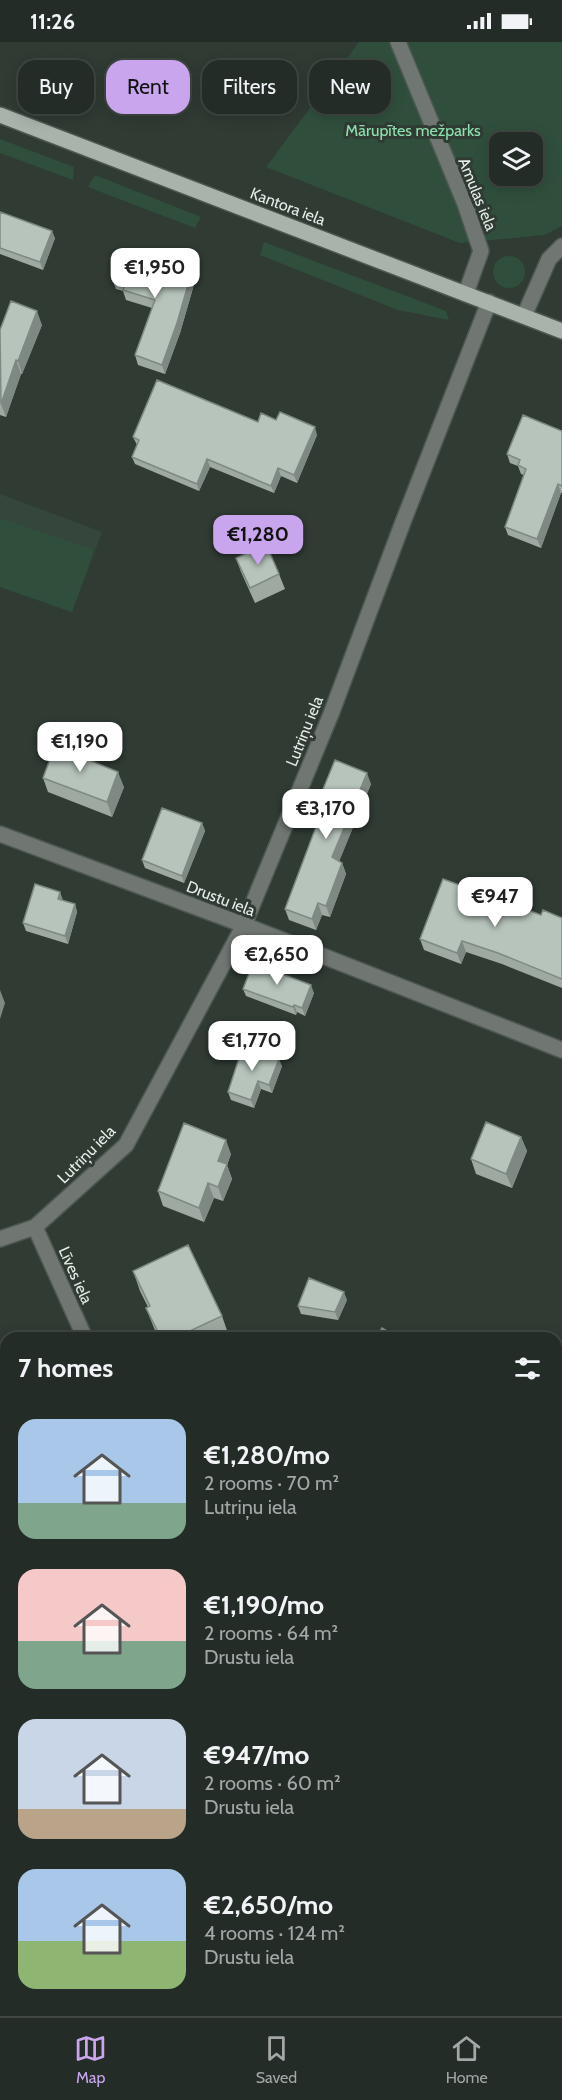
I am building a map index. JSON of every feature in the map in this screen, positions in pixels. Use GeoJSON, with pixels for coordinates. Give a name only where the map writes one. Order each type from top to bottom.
{"type":"FeatureCollection","features":[{"type":"Feature","properties":{"kind":"main road","name":"Kantora iela"},"geometry":{"type":"LineString","coordinates":[[0,116],[562,331]]}},
{"type":"Feature","properties":{"kind":"street","name":"Amulas iela"},"geometry":{"type":"LineString","coordinates":[[398,42],[465,204],[481,251],[466,293]]}},
{"type":"Feature","properties":{"kind":"street"},"geometry":{"type":"LineString","coordinates":[[524,316],[549,259],[562,246]]}},
{"type":"Feature","properties":{"kind":"street","name":"Lutriņu iela"},"geometry":{"type":"LineString","coordinates":[[0,1239],[35,1227],[126,1145],[244,926],[331,714],[489,302]]}},
{"type":"Feature","properties":{"kind":"street","name":"Drustu iela"},"geometry":{"type":"LineString","coordinates":[[0,834],[562,1050]]}},
{"type":"Feature","properties":{"kind":"street","name":"Līves iela"},"geometry":{"type":"LineString","coordinates":[[35,1227],[82,1332]]}},
{"type":"Feature","properties":{"kind":"shaded area"},"geometry":{"type":"Polygon","coordinates":[[[0,494],[102,532],[72,612],[0,587],[0,494]]]}},
{"type":"Feature","properties":{"kind":"green space","name":"Mārupītes mežparks"},"geometry":{"type":"Polygon","coordinates":[[[359,42],[562,42],[562,226],[544,235],[460,243],[266,167],[309,109],[309,114],[391,114],[391,60],[346,60],[359,42]]]}},
{"type":"Feature","properties":{"kind":"green space"},"geometry":{"type":"Polygon","coordinates":[[[0,139],[74,167],[73,180],[0,153],[0,139]]]}},
{"type":"Feature","properties":{"kind":"green space"},"geometry":{"type":"Polygon","coordinates":[[[95,175],[201,217],[195,228],[88,187],[95,175]]]}},
{"type":"Feature","properties":{"kind":"green space"},"geometry":{"type":"Polygon","coordinates":[[[264,242],[446,311],[449,320],[398,310],[260,255],[264,242]]]}},
{"type":"Feature","properties":{"kind":"green space"},"geometry":{"type":"Polygon","coordinates":[[[509,256],[521,260],[525,272],[521,284],[509,288],[497,284],[493,272],[497,260],[509,256]]]}},
{"type":"Feature","properties":{"kind":"green space"},"geometry":{"type":"Polygon","coordinates":[[[0,518],[94,550],[72,612],[0,587],[0,518]]]}},
{"type":"Feature","properties":{"kind":"building"},"geometry":{"type":"Polygon","coordinates":[[[0,212],[52,231],[40,262],[0,248],[0,212]]]}},
{"type":"Feature","properties":{"kind":"building"},"geometry":{"type":"Polygon","coordinates":[[[121,250],[192,271],[162,365],[135,355],[155,300],[123,290],[125,282],[112,279],[121,250]]]}},
{"type":"Feature","properties":{"kind":"building"},"geometry":{"type":"Polygon","coordinates":[[[11,301],[37,311],[18,361],[16,360],[1,404],[0,330],[11,301]]]}},
{"type":"Feature","properties":{"kind":"building"},"geometry":{"type":"Polygon","coordinates":[[[157,380],[258,422],[261,413],[276,420],[280,412],[315,427],[294,475],[278,468],[271,486],[207,459],[197,484],[132,457],[139,440],[133,437],[157,380]]]}},
{"type":"Feature","properties":{"kind":"building"},"geometry":{"type":"Polygon","coordinates":[[[523,415],[562,431],[562,486],[558,484],[537,539],[505,527],[526,469],[518,465],[520,460],[507,454],[523,415]]]}},
{"type":"Feature","properties":{"kind":"building"},"geometry":{"type":"Polygon","coordinates":[[[266,544],[279,574],[250,588],[236,558],[266,544]]]}},
{"type":"Feature","properties":{"kind":"building"},"geometry":{"type":"Polygon","coordinates":[[[56,743],[91,756],[89,760],[118,772],[107,802],[43,778],[56,743]]]}},
{"type":"Feature","properties":{"kind":"building"},"geometry":{"type":"Polygon","coordinates":[[[335,760],[367,773],[332,857],[342,863],[326,906],[318,903],[312,919],[285,909],[319,819],[312,816],[335,760]]]}},
{"type":"Feature","properties":{"kind":"building"},"geometry":{"type":"Polygon","coordinates":[[[162,808],[202,823],[182,876],[142,860],[162,808]]]}},
{"type":"Feature","properties":{"kind":"building"},"geometry":{"type":"Polygon","coordinates":[[[443,879],[541,915],[543,910],[562,918],[562,979],[462,941],[457,953],[420,939],[443,879]]]}},
{"type":"Feature","properties":{"kind":"building"},"geometry":{"type":"Polygon","coordinates":[[[35,884],[60,892],[58,899],[75,904],[65,936],[23,923],[35,884]]]}},
{"type":"Feature","properties":{"kind":"building"},"geometry":{"type":"Polygon","coordinates":[[[253,963],[311,985],[302,1008],[294,1005],[293,1007],[243,989],[253,963]]]}},
{"type":"Feature","properties":{"kind":"building"},"geometry":{"type":"Polygon","coordinates":[[[243,1046],[279,1059],[269,1085],[258,1081],[251,1100],[228,1092],[243,1046]]]}},
{"type":"Feature","properties":{"kind":"building"},"geometry":{"type":"Polygon","coordinates":[[[486,1122],[521,1137],[506,1174],[471,1159],[486,1122]]]}},
{"type":"Feature","properties":{"kind":"building"},"geometry":{"type":"Polygon","coordinates":[[[184,1123],[226,1140],[218,1161],[227,1164],[218,1187],[208,1183],[199,1208],[158,1191],[184,1123]]]}},
{"type":"Feature","properties":{"kind":"building"},"geometry":{"type":"Polygon","coordinates":[[[188,1245],[222,1316],[188,1332],[158,1332],[146,1308],[150,1306],[133,1271],[188,1245]]]}},
{"type":"Feature","properties":{"kind":"building"},"geometry":{"type":"Polygon","coordinates":[[[309,1278],[344,1292],[335,1312],[298,1306],[309,1278]]]}}]}
